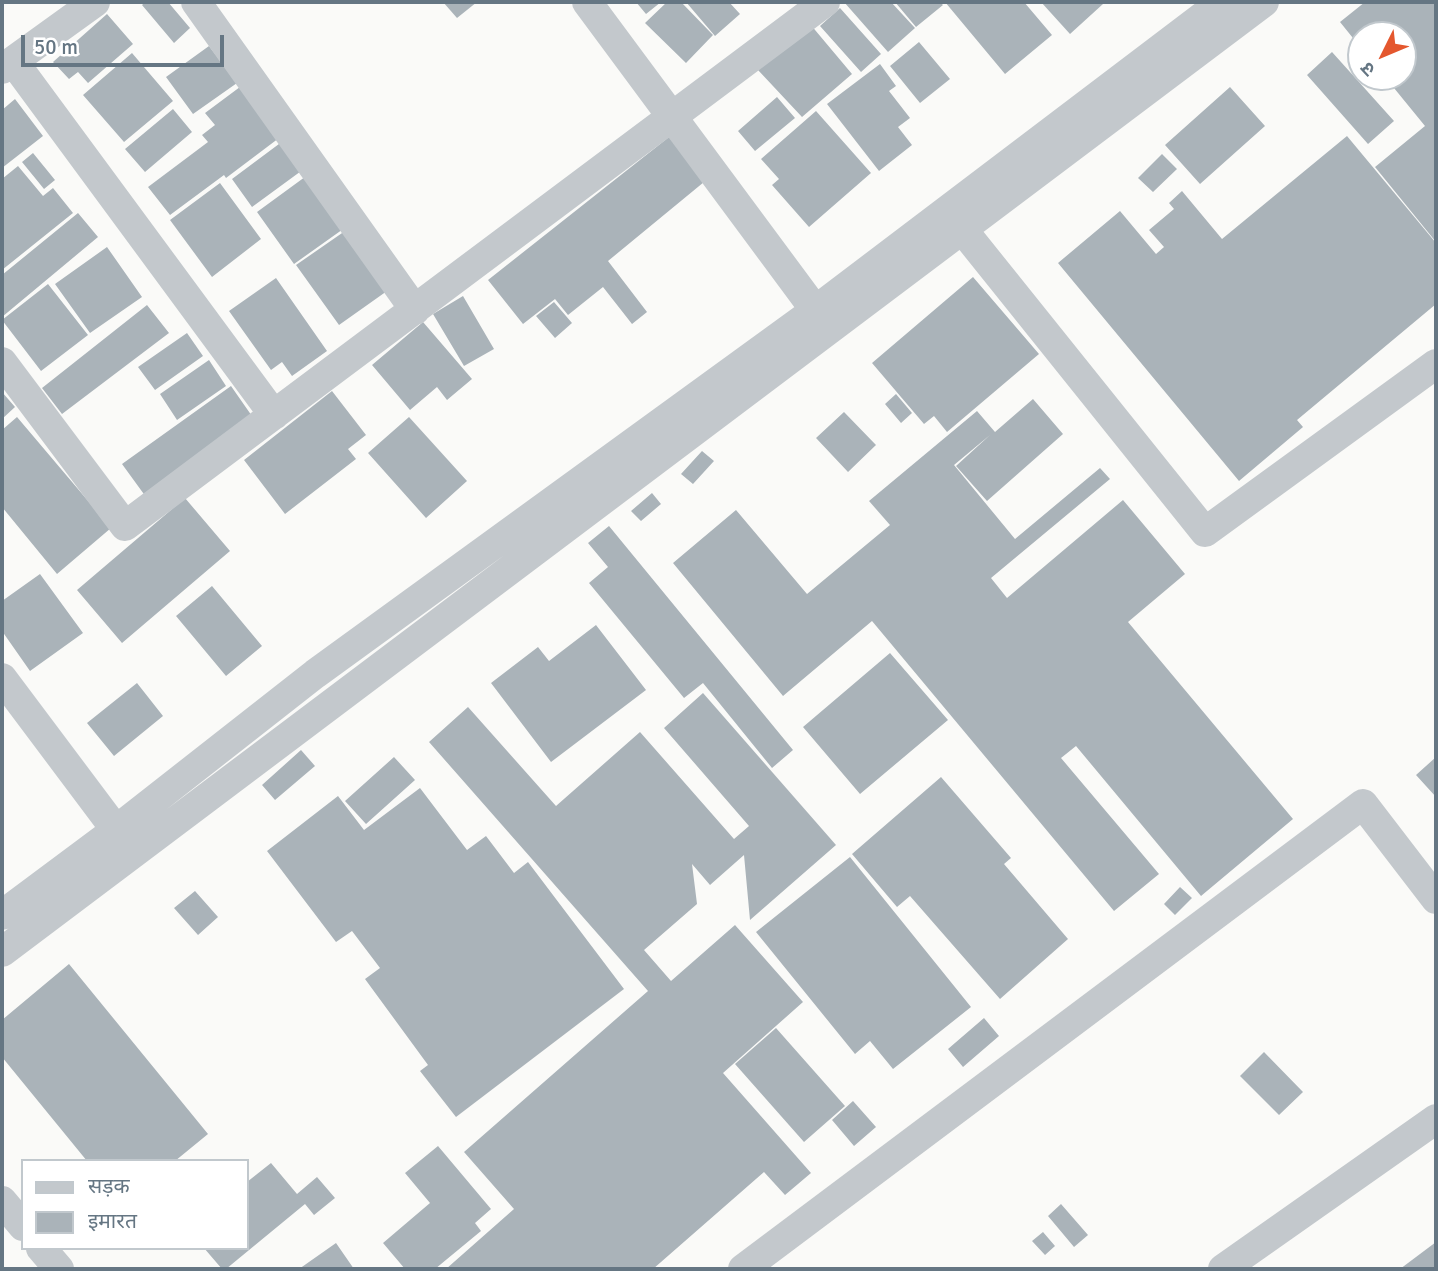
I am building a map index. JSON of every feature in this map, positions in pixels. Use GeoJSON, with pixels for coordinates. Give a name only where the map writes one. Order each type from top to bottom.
{"type":"FeatureCollection","features":[{"type":"Feature","properties":{"kind":"street"},"geometry":{"type":"LineString","coordinates":[[94,2],[7,65],[274,415]]}},
{"type":"Feature","properties":{"kind":"street"},"geometry":{"type":"LineString","coordinates":[[196,2],[415,310]]}},
{"type":"Feature","properties":{"kind":"street"},"geometry":{"type":"LineString","coordinates":[[587,2],[822,320]]}},
{"type":"Feature","properties":{"kind":"street"},"geometry":{"type":"LineString","coordinates":[[2,362],[125,526],[825,2]]}},
{"type":"Feature","properties":{"kind":"street"},"geometry":{"type":"LineString","coordinates":[[2,952],[822,320],[1222,2]]}},
{"type":"Feature","properties":{"kind":"street"},"geometry":{"type":"LineString","coordinates":[[2,915],[116,830],[315,674],[822,320],[962,229],[1264,2]]}},
{"type":"Feature","properties":{"kind":"street"},"geometry":{"type":"LineString","coordinates":[[962,229],[1205,532],[1436,364]]}},
{"type":"Feature","properties":{"kind":"street"},"geometry":{"type":"LineString","coordinates":[[2,678],[116,830]]}},
{"type":"Feature","properties":{"kind":"street"},"geometry":{"type":"LineString","coordinates":[[743,1269],[1363,804],[1436,899]]}},
{"type":"Feature","properties":{"kind":"street"},"geometry":{"type":"LineString","coordinates":[[1223,1269],[1436,1119]]}},
{"type":"Feature","properties":{"kind":"street"},"geometry":{"type":"LineString","coordinates":[[2,1201],[21,1224]]}},
{"type":"Feature","properties":{"kind":"street"},"geometry":{"type":"LineString","coordinates":[[43,1250],[59,1269]]}},
{"type":"Feature","properties":{"kind":"building"},"geometry":{"type":"Polygon","coordinates":[[[145,2],[168,2],[190,28],[174,43],[142,5],[145,2]]]}},
{"type":"Feature","properties":{"kind":"building"},"geometry":{"type":"Polygon","coordinates":[[[443,2],[477,2],[457,18],[443,2]]]}},
{"type":"Feature","properties":{"kind":"building"},"geometry":{"type":"Polygon","coordinates":[[[636,2],[661,2],[646,14],[636,2]]]}},
{"type":"Feature","properties":{"kind":"building"},"geometry":{"type":"Polygon","coordinates":[[[667,2],[681,2],[713,35],[686,63],[645,23],[667,2]]]}},
{"type":"Feature","properties":{"kind":"building"},"geometry":{"type":"Polygon","coordinates":[[[686,2],[729,2],[740,14],[715,36],[686,2]]]}},
{"type":"Feature","properties":{"kind":"building"},"geometry":{"type":"Polygon","coordinates":[[[844,2],[891,2],[915,28],[888,52],[844,2]]]}},
{"type":"Feature","properties":{"kind":"building"},"geometry":{"type":"Polygon","coordinates":[[[895,2],[940,2],[943,5],[916,27],[895,2]]]}},
{"type":"Feature","properties":{"kind":"building"},"geometry":{"type":"Polygon","coordinates":[[[945,2],[1024,2],[1052,35],[1005,74],[945,2]]]}},
{"type":"Feature","properties":{"kind":"building"},"geometry":{"type":"Polygon","coordinates":[[[1041,2],[1101,2],[1103,4],[1070,34],[1041,2]]]}},
{"type":"Feature","properties":{"kind":"building"},"geometry":{"type":"Polygon","coordinates":[[[1365,2],[1436,2],[1436,242],[1375,167],[1425,126],[1396,91],[1417,91],[1417,21],[1347,21],[1347,31],[1340,22],[1365,2]]]}},
{"type":"Feature","properties":{"kind":"building"},"geometry":{"type":"Polygon","coordinates":[[[840,8],[881,54],[861,72],[820,26],[840,8]]]}},
{"type":"Feature","properties":{"kind":"building"},"geometry":{"type":"Polygon","coordinates":[[[107,14],[133,44],[88,83],[78,72],[69,79],[53,62],[107,14]]]}},
{"type":"Feature","properties":{"kind":"building"},"geometry":{"type":"Polygon","coordinates":[[[810,24],[852,74],[802,117],[758,70],[810,24]]]}},
{"type":"Feature","properties":{"kind":"building"},"geometry":{"type":"Polygon","coordinates":[[[919,42],[950,79],[920,103],[890,66],[919,42]]]}},
{"type":"Feature","properties":{"kind":"building"},"geometry":{"type":"Polygon","coordinates":[[[209,46],[237,83],[193,114],[166,77],[209,46]]]}},
{"type":"Feature","properties":{"kind":"building"},"geometry":{"type":"Polygon","coordinates":[[[1332,52],[1347,69],[1347,91],[1367,91],[1394,121],[1368,144],[1307,75],[1332,52]]]}},
{"type":"Feature","properties":{"kind":"building"},"geometry":{"type":"Polygon","coordinates":[[[132,53],[173,101],[124,142],[83,95],[132,53]]]}},
{"type":"Feature","properties":{"kind":"building"},"geometry":{"type":"Polygon","coordinates":[[[880,64],[896,86],[889,91],[910,118],[898,127],[912,145],[879,171],[827,104],[880,64]]]}},
{"type":"Feature","properties":{"kind":"building"},"geometry":{"type":"Polygon","coordinates":[[[244,84],[283,135],[226,178],[224,175],[170,215],[148,187],[208,142],[202,135],[215,125],[205,113],[244,84]]]}},
{"type":"Feature","properties":{"kind":"building"},"geometry":{"type":"Polygon","coordinates":[[[1230,87],[1265,126],[1200,184],[1165,145],[1230,87]]]}},
{"type":"Feature","properties":{"kind":"building"},"geometry":{"type":"Polygon","coordinates":[[[777,97],[795,118],[755,151],[738,131],[777,97]]]}},
{"type":"Feature","properties":{"kind":"building"},"geometry":{"type":"Polygon","coordinates":[[[15,99],[43,136],[2,168],[2,110],[15,99]]]}},
{"type":"Feature","properties":{"kind":"building"},"geometry":{"type":"Polygon","coordinates":[[[173,109],[192,132],[145,172],[125,149],[173,109]]]}},
{"type":"Feature","properties":{"kind":"building"},"geometry":{"type":"Polygon","coordinates":[[[816,111],[871,173],[809,227],[772,185],[779,179],[761,159],[816,111]]]}},
{"type":"Feature","properties":{"kind":"building"},"geometry":{"type":"Polygon","coordinates":[[[1347,136],[1436,243],[1436,304],[1297,420],[1303,427],[1239,481],[1058,263],[1120,211],[1156,254],[1164,247],[1149,230],[1174,209],[1169,203],[1182,191],[1222,239],[1347,136]]]}},
{"type":"Feature","properties":{"kind":"building"},"geometry":{"type":"Polygon","coordinates":[[[669,137],[704,182],[608,261],[647,312],[632,324],[603,287],[568,315],[555,299],[523,324],[488,280],[669,137]]]}},
{"type":"Feature","properties":{"kind":"building"},"geometry":{"type":"Polygon","coordinates":[[[287,138],[308,166],[252,207],[232,179],[287,138]]]}},
{"type":"Feature","properties":{"kind":"building"},"geometry":{"type":"Polygon","coordinates":[[[33,153],[55,180],[44,189],[22,162],[33,153]]]}},
{"type":"Feature","properties":{"kind":"building"},"geometry":{"type":"Polygon","coordinates":[[[1162,154],[1177,169],[1153,192],[1138,178],[1162,154]]]}},
{"type":"Feature","properties":{"kind":"building"},"geometry":{"type":"Polygon","coordinates":[[[18,166],[43,196],[53,188],[73,213],[2,270],[2,179],[18,166]]]}},
{"type":"Feature","properties":{"kind":"building"},"geometry":{"type":"Polygon","coordinates":[[[309,174],[346,227],[294,264],[257,212],[309,174]]]}},
{"type":"Feature","properties":{"kind":"building"},"geometry":{"type":"Polygon","coordinates":[[[220,183],[261,239],[212,277],[170,220],[220,183]]]}},
{"type":"Feature","properties":{"kind":"building"},"geometry":{"type":"Polygon","coordinates":[[[78,213],[98,237],[2,317],[2,275],[78,213]]]}},
{"type":"Feature","properties":{"kind":"building"},"geometry":{"type":"Polygon","coordinates":[[[345,231],[387,291],[339,325],[296,265],[345,231]]]}},
{"type":"Feature","properties":{"kind":"building"},"geometry":{"type":"Polygon","coordinates":[[[107,247],[142,297],[90,333],[55,284],[107,247]]]}},
{"type":"Feature","properties":{"kind":"building"},"geometry":{"type":"Polygon","coordinates":[[[973,277],[1039,354],[947,432],[934,416],[924,424],[872,363],[973,277]]]}},
{"type":"Feature","properties":{"kind":"building"},"geometry":{"type":"Polygon","coordinates":[[[276,278],[327,351],[292,376],[282,362],[271,370],[229,311],[276,278]]]}},
{"type":"Feature","properties":{"kind":"building"},"geometry":{"type":"Polygon","coordinates":[[[48,284],[88,335],[41,371],[2,320],[48,284]]]}},
{"type":"Feature","properties":{"kind":"building"},"geometry":{"type":"Polygon","coordinates":[[[463,296],[494,349],[464,366],[433,314],[463,296]]]}},
{"type":"Feature","properties":{"kind":"building"},"geometry":{"type":"Polygon","coordinates":[[[554,302],[572,323],[555,338],[536,316],[554,302]]]}},
{"type":"Feature","properties":{"kind":"building"},"geometry":{"type":"Polygon","coordinates":[[[147,305],[169,333],[62,414],[42,388],[147,305]]]}},
{"type":"Feature","properties":{"kind":"building"},"geometry":{"type":"Polygon","coordinates":[[[423,322],[472,379],[447,400],[437,387],[410,410],[372,365],[423,322]]]}},
{"type":"Feature","properties":{"kind":"building"},"geometry":{"type":"Polygon","coordinates":[[[187,333],[203,356],[155,390],[138,367],[187,333]]]}},
{"type":"Feature","properties":{"kind":"building"},"geometry":{"type":"Polygon","coordinates":[[[209,360],[226,386],[177,420],[160,394],[209,360]]]}},
{"type":"Feature","properties":{"kind":"building"},"geometry":{"type":"Polygon","coordinates":[[[231,386],[254,419],[146,497],[122,464],[231,386]]]}},
{"type":"Feature","properties":{"kind":"building"},"geometry":{"type":"Polygon","coordinates":[[[332,391],[366,435],[348,449],[356,459],[285,514],[244,460],[332,391]]]}},
{"type":"Feature","properties":{"kind":"building"},"geometry":{"type":"Polygon","coordinates":[[[2,392],[15,407],[2,419],[2,392]]]}},
{"type":"Feature","properties":{"kind":"building"},"geometry":{"type":"Polygon","coordinates":[[[896,394],[912,413],[901,423],[885,404],[896,394]]]}},
{"type":"Feature","properties":{"kind":"building"},"geometry":{"type":"Polygon","coordinates":[[[1033,399],[1063,434],[987,501],[956,466],[990,435],[954,465],[1015,539],[1100,468],[1110,479],[991,578],[1007,598],[1123,500],[1185,574],[1128,622],[1293,819],[1201,896],[1076,746],[1061,758],[1159,874],[1114,911],[872,621],[783,696],[673,563],[736,510],[807,594],[890,525],[869,501],[977,411],[995,432],[1033,399]]]}},
{"type":"Feature","properties":{"kind":"building"},"geometry":{"type":"Polygon","coordinates":[[[844,412],[876,445],[848,472],[816,438],[844,412]]]}},
{"type":"Feature","properties":{"kind":"building"},"geometry":{"type":"Polygon","coordinates":[[[17,417],[111,528],[57,574],[2,507],[2,430],[17,417]]]}},
{"type":"Feature","properties":{"kind":"building"},"geometry":{"type":"Polygon","coordinates":[[[409,417],[467,481],[426,518],[368,453],[409,417]]]}},
{"type":"Feature","properties":{"kind":"building"},"geometry":{"type":"Polygon","coordinates":[[[702,451],[714,461],[693,484],[681,474],[702,451]]]}},
{"type":"Feature","properties":{"kind":"building"},"geometry":{"type":"Polygon","coordinates":[[[652,493],[661,504],[641,521],[631,511],[652,493]]]}},
{"type":"Feature","properties":{"kind":"building"},"geometry":{"type":"Polygon","coordinates":[[[185,498],[230,551],[122,643],[77,590],[185,498]]]}},
{"type":"Feature","properties":{"kind":"building"},"geometry":{"type":"Polygon","coordinates":[[[609,526],[793,750],[772,768],[703,683],[684,698],[589,583],[608,567],[588,543],[609,526]]]}},
{"type":"Feature","properties":{"kind":"building"},"geometry":{"type":"Polygon","coordinates":[[[40,574],[83,633],[30,671],[2,631],[2,601],[40,574]]]}},
{"type":"Feature","properties":{"kind":"building"},"geometry":{"type":"Polygon","coordinates":[[[212,586],[262,646],[226,676],[176,616],[212,586]]]}},
{"type":"Feature","properties":{"kind":"building"},"geometry":{"type":"Polygon","coordinates":[[[596,625],[646,690],[551,762],[491,683],[538,647],[549,661],[596,625]]]}},
{"type":"Feature","properties":{"kind":"building"},"geometry":{"type":"Polygon","coordinates":[[[890,653],[948,720],[860,794],[803,727],[890,653]]]}},
{"type":"Feature","properties":{"kind":"building"},"geometry":{"type":"Polygon","coordinates":[[[137,683],[163,716],[114,756],[87,723],[137,683]]]}},
{"type":"Feature","properties":{"kind":"building"},"geometry":{"type":"Polygon","coordinates":[[[703,693],[836,845],[750,920],[744,855],[710,885],[692,864],[697,904],[644,950],[671,981],[735,925],[803,1002],[723,1073],[811,1173],[785,1195],[764,1172],[653,1269],[446,1269],[514,1209],[464,1152],[648,991],[429,742],[468,707],[556,806],[640,732],[734,839],[749,826],[664,728],[703,693]]]}},
{"type":"Feature","properties":{"kind":"building"},"geometry":{"type":"Polygon","coordinates":[[[301,750],[315,766],[275,800],[262,785],[301,750]]]}},
{"type":"Feature","properties":{"kind":"building"},"geometry":{"type":"Polygon","coordinates":[[[394,757],[415,780],[366,824],[345,801],[394,757]]]}},
{"type":"Feature","properties":{"kind":"building"},"geometry":{"type":"Polygon","coordinates":[[[1436,757],[1436,797],[1416,775],[1436,757]]]}},
{"type":"Feature","properties":{"kind":"building"},"geometry":{"type":"Polygon","coordinates":[[[941,777],[1011,858],[1004,864],[1068,939],[1000,999],[910,896],[897,907],[852,854],[941,777]]]}},
{"type":"Feature","properties":{"kind":"building"},"geometry":{"type":"Polygon","coordinates":[[[420,788],[467,850],[486,836],[514,873],[528,862],[624,989],[456,1117],[420,1071],[428,1065],[365,979],[380,968],[352,931],[336,942],[267,851],[338,796],[364,830],[420,788]]]}},
{"type":"Feature","properties":{"kind":"building"},"geometry":{"type":"Polygon","coordinates":[[[850,857],[971,1007],[893,1069],[870,1041],[855,1054],[756,932],[850,857]]]}},
{"type":"Feature","properties":{"kind":"building"},"geometry":{"type":"Polygon","coordinates":[[[1180,887],[1192,898],[1175,915],[1164,904],[1180,887]]]}},
{"type":"Feature","properties":{"kind":"building"},"geometry":{"type":"Polygon","coordinates":[[[195,891],[218,917],[198,935],[174,908],[195,891]]]}},
{"type":"Feature","properties":{"kind":"building"},"geometry":{"type":"Polygon","coordinates":[[[69,964],[208,1134],[177,1159],[85,1159],[2,1057],[2,1020],[69,964]]]}},
{"type":"Feature","properties":{"kind":"building"},"geometry":{"type":"Polygon","coordinates":[[[984,1018],[999,1036],[963,1067],[948,1049],[984,1018]]]}},
{"type":"Feature","properties":{"kind":"building"},"geometry":{"type":"Polygon","coordinates":[[[776,1028],[845,1106],[804,1142],[735,1064],[776,1028]]]}},
{"type":"Feature","properties":{"kind":"building"},"geometry":{"type":"Polygon","coordinates":[[[1264,1052],[1303,1092],[1279,1115],[1240,1076],[1264,1052]]]}},
{"type":"Feature","properties":{"kind":"building"},"geometry":{"type":"Polygon","coordinates":[[[853,1101],[876,1127],[854,1146],[832,1120],[853,1101]]]}},
{"type":"Feature","properties":{"kind":"building"},"geometry":{"type":"Polygon","coordinates":[[[438,1146],[491,1209],[475,1223],[481,1231],[435,1269],[405,1269],[383,1243],[430,1203],[405,1173],[438,1146]]]}},
{"type":"Feature","properties":{"kind":"building"},"geometry":{"type":"Polygon","coordinates":[[[271,1163],[297,1194],[317,1177],[335,1198],[314,1215],[305,1204],[226,1269],[222,1269],[206,1250],[248,1250],[248,1181],[271,1163]]]}},
{"type":"Feature","properties":{"kind":"building"},"geometry":{"type":"Polygon","coordinates":[[[1061,1204],[1088,1235],[1074,1247],[1048,1216],[1061,1204]]]}},
{"type":"Feature","properties":{"kind":"building"},"geometry":{"type":"Polygon","coordinates":[[[1043,1232],[1055,1246],[1045,1255],[1032,1241],[1043,1232]]]}},
{"type":"Feature","properties":{"kind":"building"},"geometry":{"type":"Polygon","coordinates":[[[1436,1242],[1436,1269],[1400,1269],[1436,1242]]]}},
{"type":"Feature","properties":{"kind":"building"},"geometry":{"type":"Polygon","coordinates":[[[336,1243],[354,1269],[299,1269],[336,1243]]]}}]}
